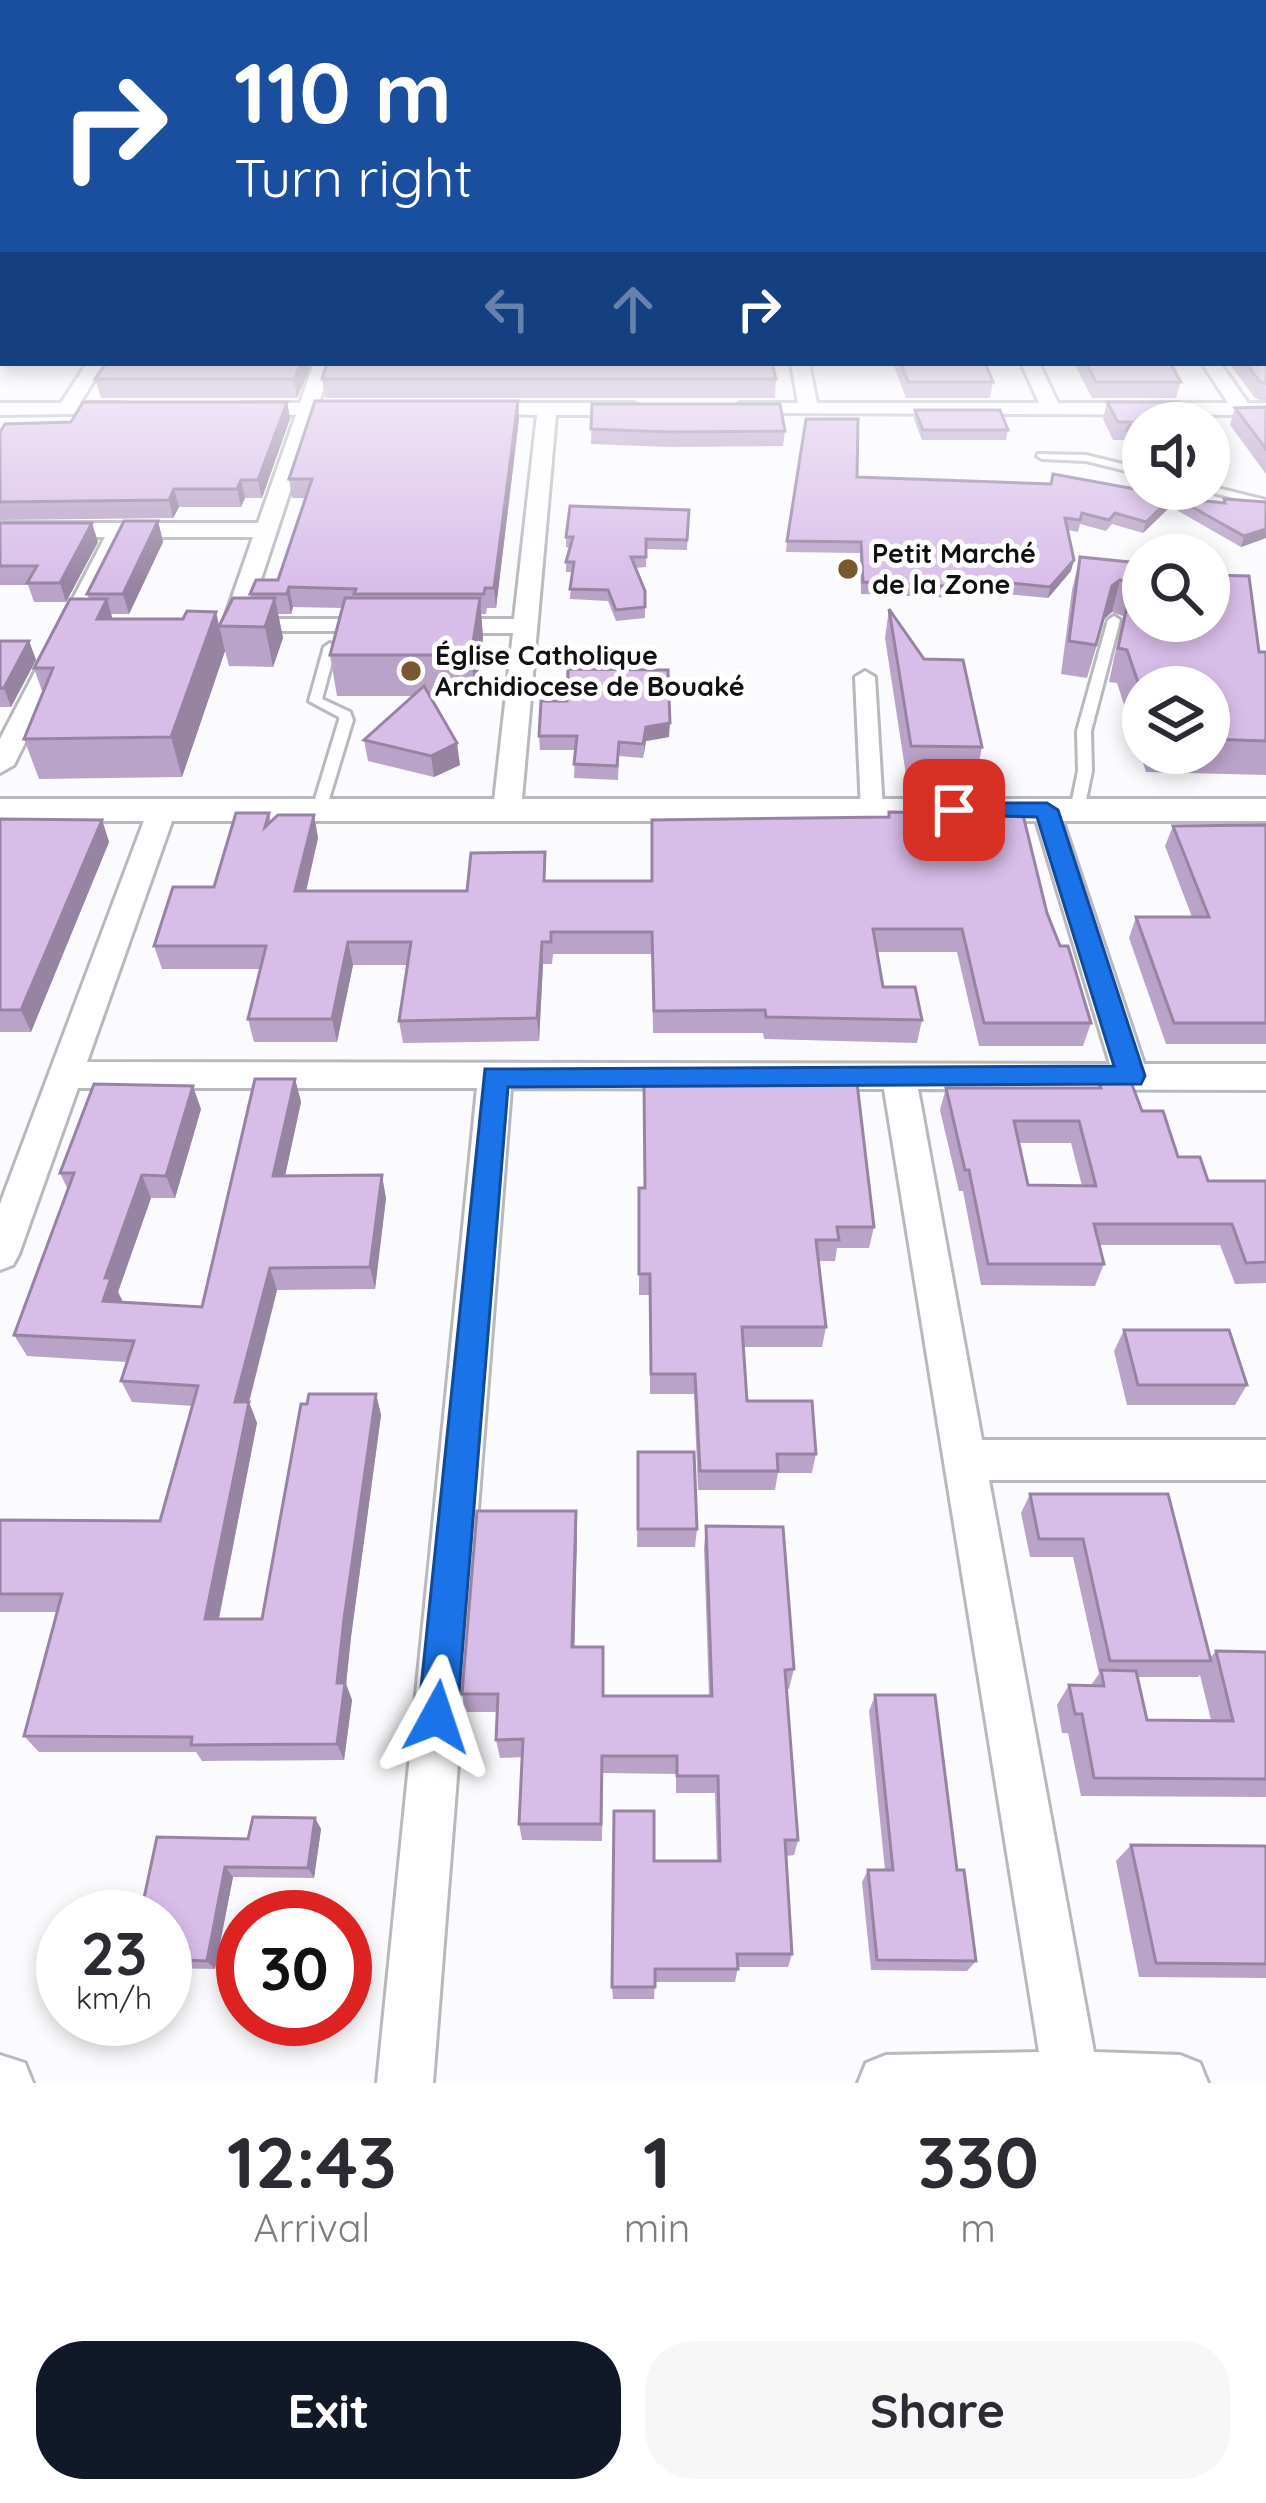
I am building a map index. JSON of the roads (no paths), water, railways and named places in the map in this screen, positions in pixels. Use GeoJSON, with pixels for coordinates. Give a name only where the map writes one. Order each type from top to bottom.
{"type":"FeatureCollection","features":[{"type":"Feature","properties":{"kind":"street"},"geometry":{"type":"LineString","coordinates":[[68,409],[78,393]]}},
{"type":"Feature","properties":{"kind":"street"},"geometry":{"type":"LineString","coordinates":[[312,393],[268,530],[222,626],[525,626]]}},
{"type":"Feature","properties":{"kind":"street"},"geometry":{"type":"LineString","coordinates":[[806,393],[809,409]]}},
{"type":"Feature","properties":{"kind":"street"},"geometry":{"type":"LineString","coordinates":[[1044,393],[1052,409]]}},
{"type":"Feature","properties":{"kind":"street"},"geometry":{"type":"LineString","coordinates":[[1231,393],[1242,409]]}},
{"type":"Feature","properties":{"kind":"street"},"geometry":{"type":"LineString","coordinates":[[0,409],[139,409]]}},
{"type":"Feature","properties":{"kind":"street"},"geometry":{"type":"LineString","coordinates":[[211,409],[372,409]]}},
{"type":"Feature","properties":{"kind":"street"},"geometry":{"type":"LineString","coordinates":[[459,409],[666,409]]}},
{"type":"Feature","properties":{"kind":"street"},"geometry":{"type":"LineString","coordinates":[[507,810],[547,409]]}},
{"type":"Feature","properties":{"kind":"street"},"geometry":{"type":"LineString","coordinates":[[714,409],[1266,409]]}},
{"type":"Feature","properties":{"kind":"street"},"geometry":{"type":"LineString","coordinates":[[0,530],[268,530]]}},
{"type":"Feature","properties":{"kind":"street"},"geometry":{"type":"LineString","coordinates":[[0,765],[82,626],[119,530]]}},
{"type":"Feature","properties":{"kind":"street"},"geometry":{"type":"LineString","coordinates":[[865,677],[872,810]]}},
{"type":"Feature","properties":{"kind":"street"},"geometry":{"type":"LineString","coordinates":[[0,810],[1266,810]]}},
{"type":"Feature","properties":{"kind":"street"},"geometry":{"type":"LineString","coordinates":[[0,1254],[162,810]]}},
{"type":"Feature","properties":{"kind":"street"},"geometry":{"type":"LineString","coordinates":[[1062,810],[1131,1076]]}},
{"type":"Feature","properties":{"kind":"street"},"geometry":{"type":"LineString","coordinates":[[65,1076],[1266,1076]]}},
{"type":"Feature","properties":{"kind":"street"},"geometry":{"type":"LineString","coordinates":[[405,2083],[495,1076]]}},
{"type":"Feature","properties":{"kind":"street"},"geometry":{"type":"LineString","coordinates":[[899,1076],[1071,2079]]}},
{"type":"Feature","properties":{"kind":"street"},"geometry":{"type":"LineString","coordinates":[[964,1460],[1266,1460]]}},
{"type":"Feature","properties":{"kind":"street"},"geometry":{"type":"LineString","coordinates":[[886,2083],[1071,2079],[1180,2083]]}},
{"type":"Feature","properties":{"kind":"lane"},"geometry":{"type":"LineString","coordinates":[[1042,456],[1085,458],[1122,467]]}},
{"type":"Feature","properties":{"kind":"lane"},"geometry":{"type":"LineString","coordinates":[[1230,494],[1266,503]]}},
{"type":"Feature","properties":{"kind":"lane"},"geometry":{"type":"LineString","coordinates":[[1062,810],[1085,771],[1084,731],[1114,620]]}},
{"type":"Feature","properties":{"kind":"lane"},"geometry":{"type":"LineString","coordinates":[[319,809],[346,720],[346,715],[315,701],[330,647]]}},
{"type":"Feature","properties":{"kind":"place","name":"Petit Marché de la Zone"},"geometry":{"type":"Point","coordinates":[848,569]}},
{"type":"Feature","properties":{"kind":"place","name":"Église Catholique Archidiocese de Bouaké"},"geometry":{"type":"Point","coordinates":[411,671]}}]}
